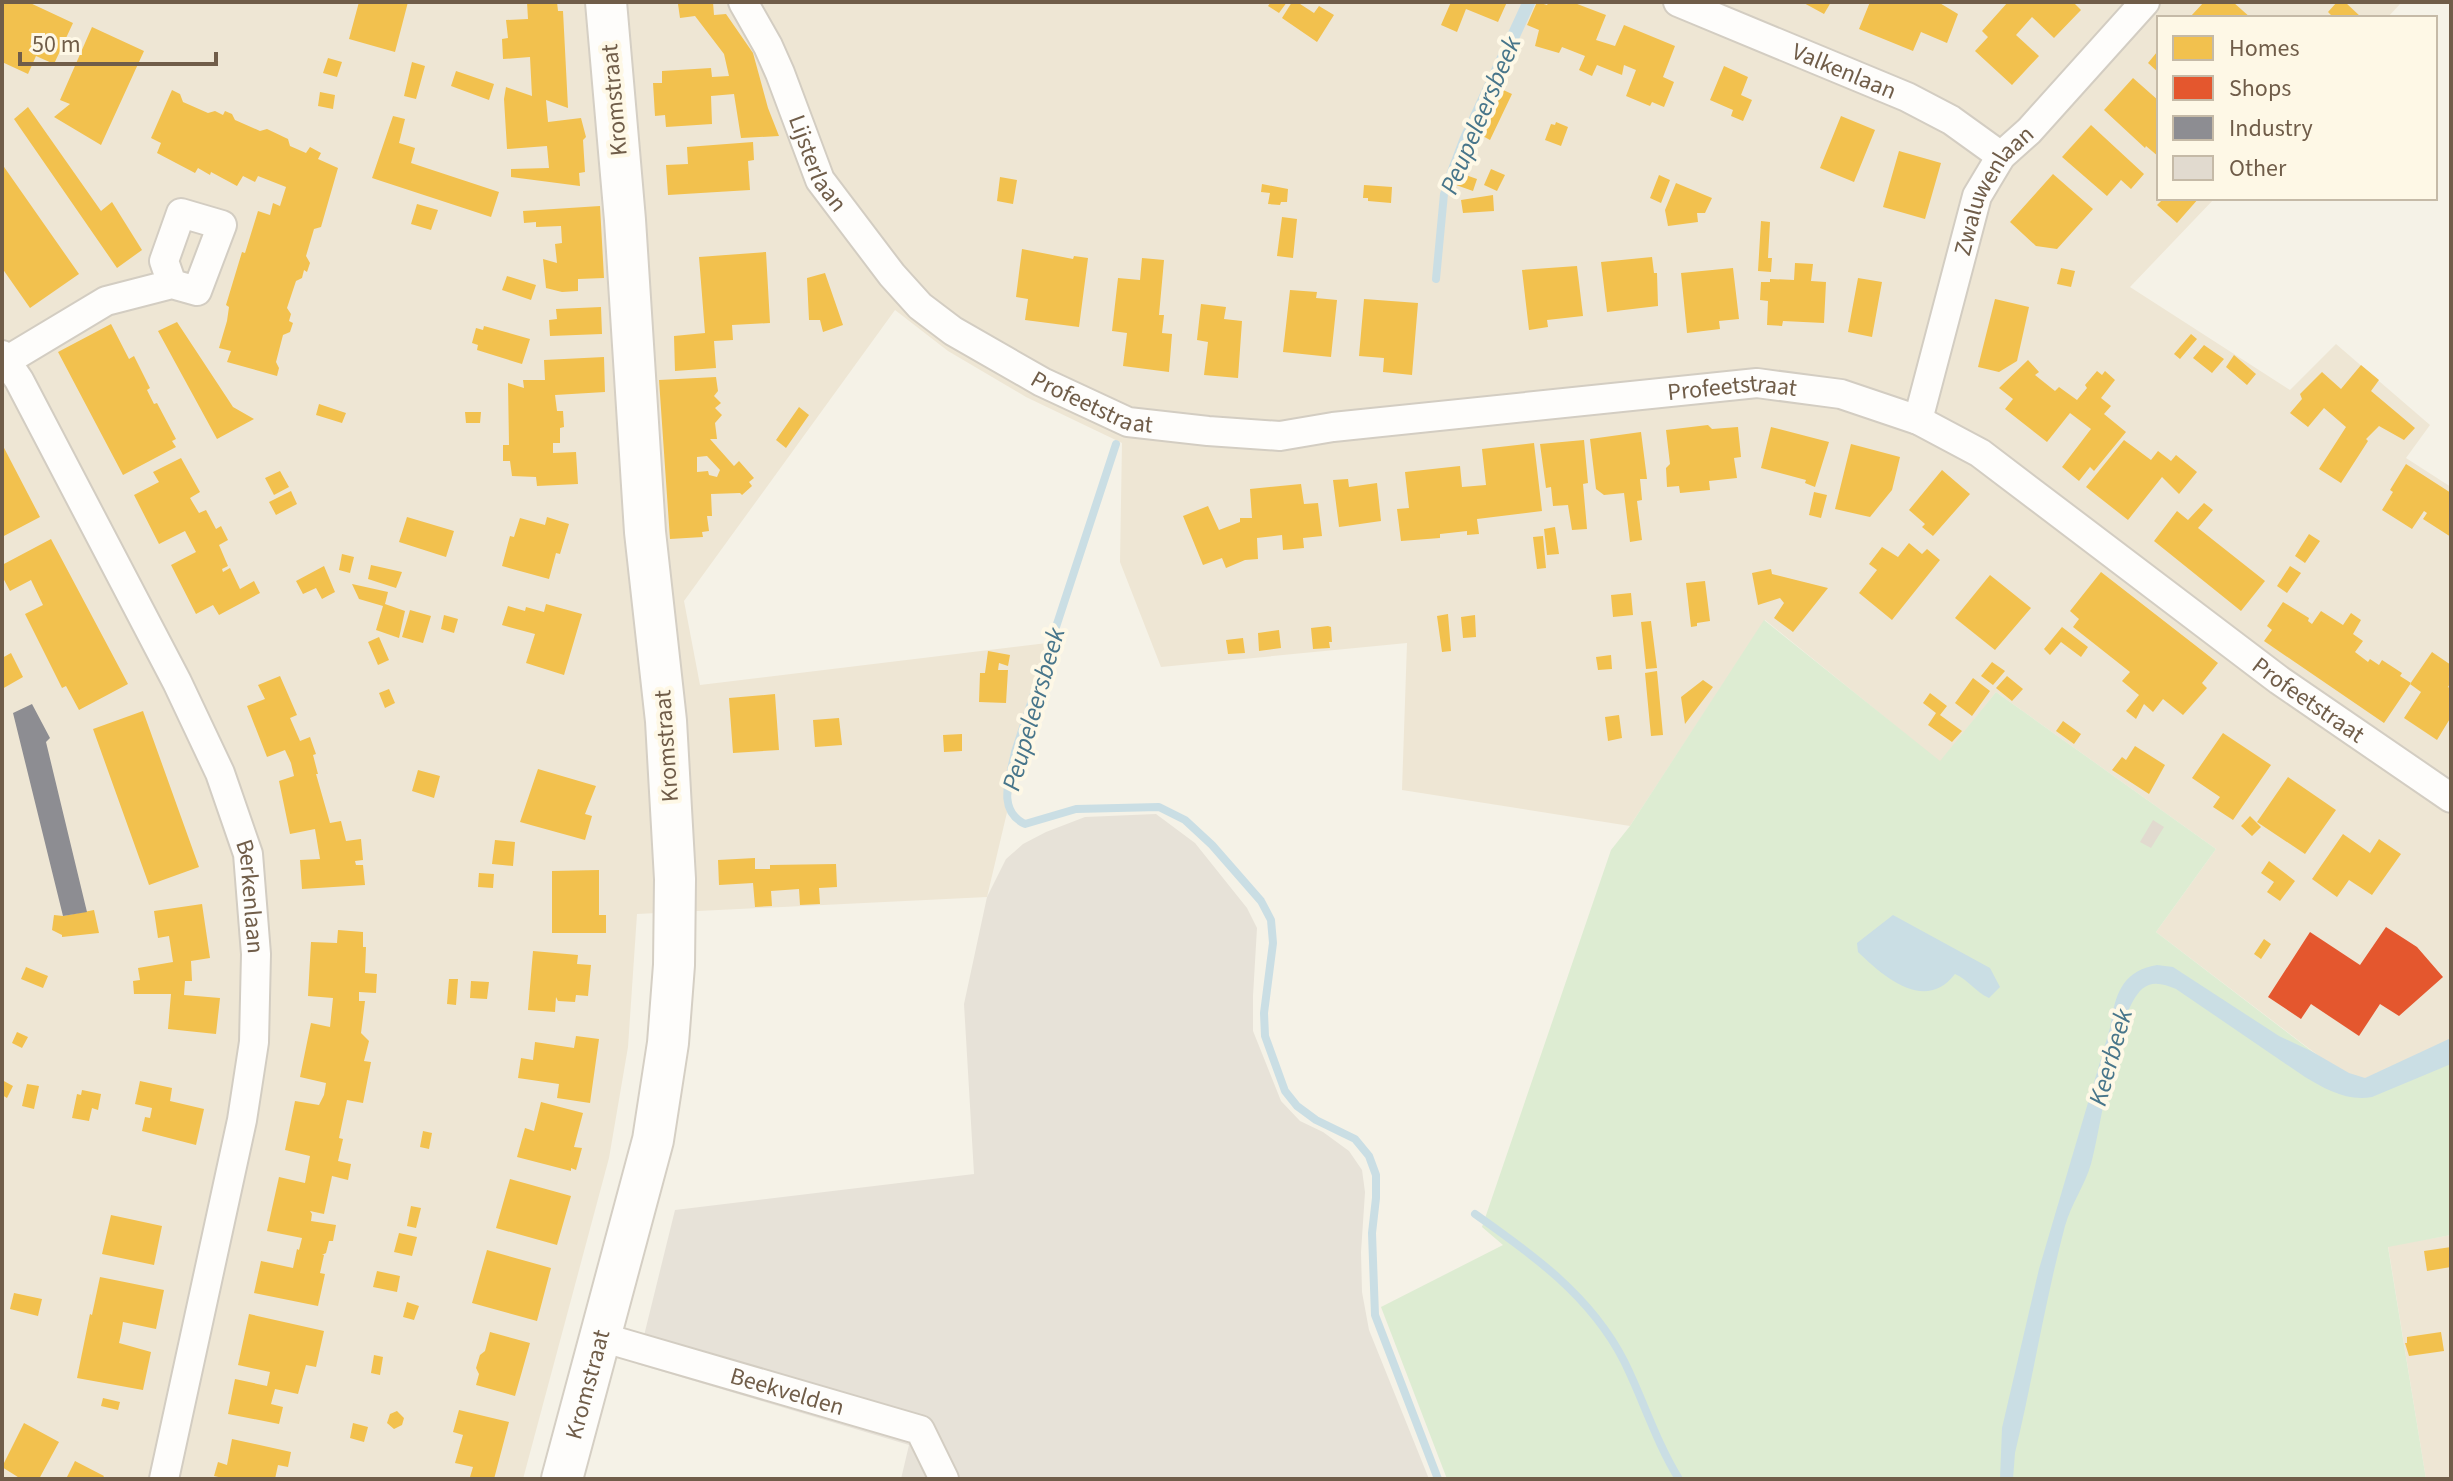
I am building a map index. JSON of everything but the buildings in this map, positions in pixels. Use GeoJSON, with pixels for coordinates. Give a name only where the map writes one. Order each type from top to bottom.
{"type":"FeatureCollection","features":[{"type":"Feature","properties":{"kind":"main road","name":"Kromstraat"},"geometry":{"type":"LineString","coordinates":[[562,1479],[653,1140],[668,1043],[674,965],[675,879],[666,721],[645,532],[625,220],[606,2]]}},
{"type":"Feature","properties":{"kind":"street","name":"Lijsterlaan"},"geometry":{"type":"LineString","coordinates":[[743,2],[774,59],[820,180],[892,275],[920,306]]}},
{"type":"Feature","properties":{"kind":"street","name":"Valkenlaan"},"geometry":{"type":"LineString","coordinates":[[1678,2],[1734,12],[1951,120],[2001,156]]}},
{"type":"Feature","properties":{"kind":"street","name":"Zwaluwenlaan"},"geometry":{"type":"LineString","coordinates":[[1918,420],[1977,196],[2001,156],[2029,131],[2145,2]]}},
{"type":"Feature","properties":{"kind":"street","name":"Berkenlaan"},"geometry":{"type":"LineString","coordinates":[[164,1479],[242,1120],[254,1042],[256,954],[248,854],[220,773],[177,682],[46,429],[4,358],[106,301],[172,284]]}},
{"type":"Feature","properties":{"kind":"street","name":"Profeetstraat"},"geometry":{"type":"LineString","coordinates":[[920,306],[953,331],[1042,382],[1128,422],[1195,430],[1280,436],[1333,427],[1757,383],[1841,394],[1918,420],[1980,453],[2279,680],[2451,798]]}},
{"type":"Feature","properties":{"kind":"street","name":"Beekvelden"},"geometry":{"type":"LineString","coordinates":[[601,1337],[920,1430],[944,1479]]}},
{"type":"Feature","properties":{"kind":"shaded area"},"geometry":{"type":"Polygon","coordinates":[[[2,2],[2402,2],[2389,16],[2157,16],[2157,200],[2213,200],[2130,287],[2290,390],[2336,344],[2430,425],[2406,458],[2451,487],[2451,1063],[2353,1082],[2156,932],[2216,849],[1996,692],[1940,762],[1765,620],[1630,826],[1402,790],[1407,643],[1161,667],[1120,562],[1122,443],[1026,397],[948,351],[895,310],[684,601],[700,685],[1047,643],[987,897],[637,914],[628,1047],[609,1158],[523,1479],[2,1479],[2,2]]]}},
{"type":"Feature","properties":{"kind":"shaded area"},"geometry":{"type":"Polygon","coordinates":[[[1156,814],[1195,843],[1247,908],[1257,928],[1253,1031],[1281,1101],[1300,1121],[1323,1132],[1349,1151],[1362,1170],[1365,1192],[1362,1292],[1369,1330],[1429,1479],[901,1479],[909,1445],[637,1364],[675,1210],[974,1174],[964,1004],[987,897],[1006,859],[1023,844],[1085,817],[1156,814]]]}},
{"type":"Feature","properties":{"kind":"shaded area"},"geometry":{"type":"Polygon","coordinates":[[[2451,1235],[2451,1479],[2426,1479],[2388,1246],[2451,1235]]]}},
{"type":"Feature","properties":{"kind":"green space"},"geometry":{"type":"Polygon","coordinates":[[[1764,620],[1940,761],[1996,692],[2216,849],[2156,932],[2352,1082],[2451,1063],[2451,1235],[2388,1247],[2426,1479],[1447,1479],[1381,1307],[1503,1245],[1482,1227],[1611,850],[1630,826],[1764,620]]]}},
{"type":"Feature","properties":{"kind":"water"},"geometry":{"type":"Polygon","coordinates":[[[1522,2],[1536,2],[1452,186],[1443,182],[1460,137],[1522,2]]]}},
{"type":"Feature","properties":{"kind":"water"},"geometry":{"type":"Polygon","coordinates":[[[1893,915],[1990,968],[2000,987],[1989,998],[1955,974],[1931,991],[1918,991],[1892,980],[1858,952],[1857,943],[1893,915]]]}},
{"type":"Feature","properties":{"kind":"water","name":"Keerbeek"},"geometry":{"type":"Polygon","coordinates":[[[2157,965],[2173,967],[2279,1036],[2349,1073],[2365,1078],[2451,1038],[2451,1064],[2372,1097],[2354,1098],[2329,1090],[2305,1077],[2176,989],[2154,984],[2142,989],[2124,1021],[2091,1164],[2065,1226],[2015,1453],[2013,1479],[2000,1479],[2002,1428],[2039,1269],[2114,1006],[2128,979],[2145,968],[2157,965]]]}},
{"type":"Feature","properties":{"kind":"waterway","name":"Peupeleersbeek"},"geometry":{"type":"LineString","coordinates":[[1436,279],[1444,194],[1452,175]]}},
{"type":"Feature","properties":{"kind":"waterway","name":"Peupeleersbeek"},"geometry":{"type":"LineString","coordinates":[[1116,444],[1015,752],[1007,792],[1010,810],[1025,824],[1076,809],[1159,807],[1185,820],[1212,845],[1261,901],[1271,920],[1273,943],[1264,1013],[1265,1036],[1285,1091],[1297,1106],[1316,1120],[1355,1139],[1369,1156],[1376,1175],[1372,1233],[1375,1315],[1438,1479]]}},
{"type":"Feature","properties":{"kind":"waterway"},"geometry":{"type":"LineString","coordinates":[[1475,1214],[1538,1261],[1595,1316],[1624,1361],[1679,1479]]}}]}
